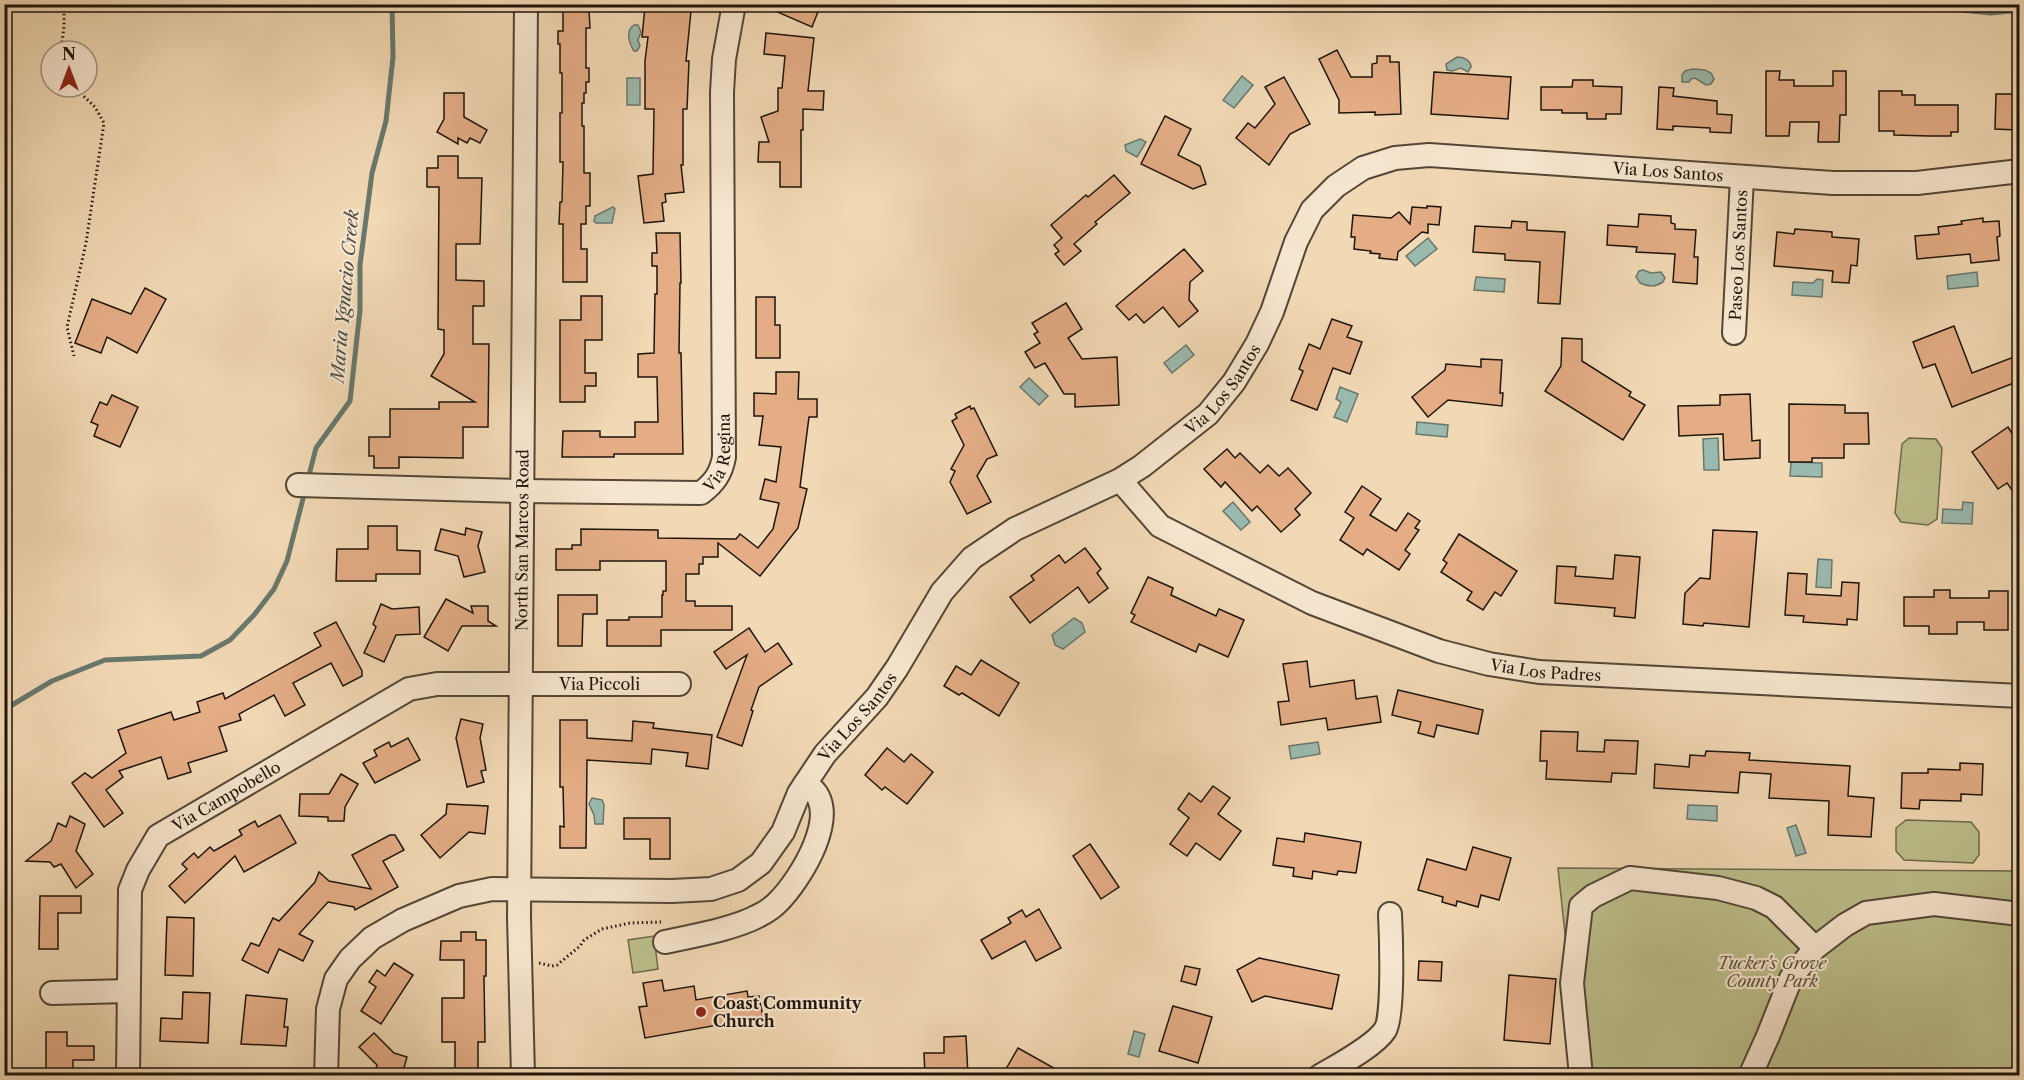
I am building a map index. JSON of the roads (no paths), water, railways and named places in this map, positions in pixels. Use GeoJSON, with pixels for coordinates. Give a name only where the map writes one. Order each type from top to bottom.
{"type":"FeatureCollection","features":[{"type":"Feature","properties":{"kind":"street","name":"North San Marcos Road"},"geometry":{"type":"LineString","coordinates":[[523,1076],[519,966],[526,4]]}},
{"type":"Feature","properties":{"kind":"street","name":"Via Regina"},"geometry":{"type":"LineString","coordinates":[[309,485],[701,493],[714,483],[722,469],[723,457],[722,92],[724,58],[734,4]]}},
{"type":"Feature","properties":{"kind":"street","name":"Via Los Santos"},"geometry":{"type":"LineString","coordinates":[[520,888],[672,891],[711,889],[738,880],[761,863],[783,832],[799,793],[825,754],[877,697],[942,592],[972,558],[1015,529],[1120,480],[1142,466],[1208,414],[1234,382],[1257,344],[1272,312],[1296,242],[1312,210],[1336,186],[1363,168],[1395,158],[1429,155],[1833,183],[1917,183],[2019,171]]}},
{"type":"Feature","properties":{"kind":"street","name":"Paseo Los Santos"},"geometry":{"type":"LineString","coordinates":[[1734,333],[1742,178]]}},
{"type":"Feature","properties":{"kind":"street","name":"Via Los Padres"},"geometry":{"type":"LineString","coordinates":[[1120,480],[1160,526],[1239,567],[1312,603],[1438,651],[1488,664],[1539,672],[2019,696]]}},
{"type":"Feature","properties":{"kind":"street","name":"Via Piccoli"},"geometry":{"type":"LineString","coordinates":[[520,683],[679,684]]}},
{"type":"Feature","properties":{"kind":"street","name":"Via Campobello"},"geometry":{"type":"LineString","coordinates":[[128,1076],[130,890],[138,870],[158,836],[409,689],[437,684],[520,683]]}},
{"type":"Feature","properties":{"kind":"street"},"geometry":{"type":"LineString","coordinates":[[665,932],[717,930],[757,917],[777,903],[801,875],[821,827],[822,809],[813,788],[805,784]]}},
{"type":"Feature","properties":{"kind":"street"},"geometry":{"type":"LineString","coordinates":[[1581,1076],[1572,983],[1581,906],[1593,896],[1630,878],[1718,888],[1756,898],[1774,907],[1815,948]]}},
{"type":"Feature","properties":{"kind":"street"},"geometry":{"type":"LineString","coordinates":[[326,1076],[328,1009],[336,978],[350,959],[372,938],[433,906],[459,896],[492,889],[520,888]]}},
{"type":"Feature","properties":{"kind":"street"},"geometry":{"type":"LineString","coordinates":[[1750,1076],[1791,978],[1815,948],[1845,925],[1866,913],[1934,904],[2019,914]]}},
{"type":"Feature","properties":{"kind":"street"},"geometry":{"type":"LineString","coordinates":[[1320,1076],[1375,1041],[1385,1030],[1389,1020],[1390,1003],[1390,914]]}},
{"type":"Feature","properties":{"kind":"street"},"geometry":{"type":"LineString","coordinates":[[52,993],[128,991]]}},
{"type":"Feature","properties":{"kind":"water"},"geometry":{"type":"Polygon","coordinates":[[[634,25],[638,25],[641,32],[638,40],[640,46],[637,51],[634,51],[629,37],[634,25]]]}},
{"type":"Feature","properties":{"kind":"water"},"geometry":{"type":"Polygon","coordinates":[[[1457,57],[1470,62],[1471,67],[1468,72],[1461,68],[1447,70],[1446,64],[1457,57]]]}},
{"type":"Feature","properties":{"kind":"water"},"geometry":{"type":"Polygon","coordinates":[[[1693,69],[1711,73],[1714,79],[1711,84],[1706,85],[1695,78],[1689,82],[1682,82],[1682,75],[1685,71],[1693,69]]]}},
{"type":"Feature","properties":{"kind":"water"},"geometry":{"type":"Polygon","coordinates":[[[1242,76],[1253,85],[1234,108],[1223,100],[1242,76]]]}},
{"type":"Feature","properties":{"kind":"water"},"geometry":{"type":"Polygon","coordinates":[[[627,78],[640,78],[640,105],[627,105],[627,78]]]}},
{"type":"Feature","properties":{"kind":"water"},"geometry":{"type":"Polygon","coordinates":[[[1140,139],[1146,142],[1137,157],[1126,151],[1125,145],[1140,139]]]}},
{"type":"Feature","properties":{"kind":"water"},"geometry":{"type":"Polygon","coordinates":[[[613,207],[615,209],[612,223],[594,221],[595,216],[613,207]]]}},
{"type":"Feature","properties":{"kind":"water"},"geometry":{"type":"Polygon","coordinates":[[[1428,238],[1437,249],[1415,266],[1406,256],[1428,238]]]}},
{"type":"Feature","properties":{"kind":"water"},"geometry":{"type":"Polygon","coordinates":[[[1639,271],[1651,273],[1661,272],[1665,278],[1663,282],[1652,286],[1640,283],[1636,277],[1639,271]]]}},
{"type":"Feature","properties":{"kind":"water"},"geometry":{"type":"Polygon","coordinates":[[[1977,272],[1978,286],[1948,289],[1947,276],[1977,272]]]}},
{"type":"Feature","properties":{"kind":"water"},"geometry":{"type":"Polygon","coordinates":[[[1476,277],[1505,279],[1504,292],[1474,290],[1476,277]]]}},
{"type":"Feature","properties":{"kind":"water"},"geometry":{"type":"Polygon","coordinates":[[[1817,279],[1823,280],[1822,297],[1792,295],[1793,282],[1813,283],[1817,279]]]}},
{"type":"Feature","properties":{"kind":"water"},"geometry":{"type":"Polygon","coordinates":[[[1186,345],[1194,355],[1172,373],[1164,363],[1186,345]]]}},
{"type":"Feature","properties":{"kind":"water"},"geometry":{"type":"Polygon","coordinates":[[[1029,378],[1048,396],[1039,405],[1020,387],[1029,378]]]}},
{"type":"Feature","properties":{"kind":"water"},"geometry":{"type":"Polygon","coordinates":[[[1340,387],[1358,394],[1347,422],[1334,417],[1341,402],[1336,399],[1340,387]]]}},
{"type":"Feature","properties":{"kind":"water"},"geometry":{"type":"Polygon","coordinates":[[[1417,422],[1448,425],[1447,437],[1416,434],[1417,422]]]}},
{"type":"Feature","properties":{"kind":"water"},"geometry":{"type":"Polygon","coordinates":[[[1718,438],[1719,470],[1704,470],[1703,439],[1718,438]]]}},
{"type":"Feature","properties":{"kind":"water"},"geometry":{"type":"Polygon","coordinates":[[[1791,462],[1822,463],[1822,477],[1790,476],[1791,462]]]}},
{"type":"Feature","properties":{"kind":"water"},"geometry":{"type":"Polygon","coordinates":[[[1233,502],[1250,522],[1241,530],[1223,511],[1233,502]]]}},
{"type":"Feature","properties":{"kind":"water"},"geometry":{"type":"Polygon","coordinates":[[[1963,502],[1973,503],[1972,524],[1942,523],[1943,509],[1962,510],[1963,502]]]}},
{"type":"Feature","properties":{"kind":"water"},"geometry":{"type":"Polygon","coordinates":[[[1818,559],[1832,560],[1831,588],[1816,587],[1818,559]]]}},
{"type":"Feature","properties":{"kind":"water"},"geometry":{"type":"Polygon","coordinates":[[[1074,618],[1082,623],[1085,632],[1063,649],[1055,645],[1052,635],[1074,618]]]}},
{"type":"Feature","properties":{"kind":"water"},"geometry":{"type":"Polygon","coordinates":[[[1318,742],[1320,754],[1291,759],[1289,746],[1318,742]]]}},
{"type":"Feature","properties":{"kind":"water"},"geometry":{"type":"Polygon","coordinates":[[[592,798],[602,800],[603,824],[595,824],[589,804],[592,798]]]}},
{"type":"Feature","properties":{"kind":"water"},"geometry":{"type":"Polygon","coordinates":[[[1688,805],[1717,806],[1717,821],[1687,819],[1688,805]]]}},
{"type":"Feature","properties":{"kind":"water"},"geometry":{"type":"Polygon","coordinates":[[[1796,825],[1806,853],[1796,856],[1787,828],[1796,825]]]}},
{"type":"Feature","properties":{"kind":"water"},"geometry":{"type":"Polygon","coordinates":[[[1134,1031],[1145,1034],[1139,1057],[1128,1054],[1134,1031]]]}},
{"type":"Feature","properties":{"kind":"waterway","name":"Maria Ygnacio Creek"},"geometry":{"type":"LineString","coordinates":[[308,479],[316,448],[350,401],[360,310],[360,265],[372,173],[386,121],[393,57],[392,4]]}},
{"type":"Feature","properties":{"kind":"waterway"},"geometry":{"type":"LineString","coordinates":[[1901,4],[1991,13],[2020,10]]}},
{"type":"Feature","properties":{"kind":"waterway","name":"Maria Ygnacio Creek"},"geometry":{"type":"LineString","coordinates":[[4,713],[7,708],[52,681],[105,660],[201,656],[230,640],[254,615],[274,589],[287,561],[305,491]]}},
{"type":"Feature","properties":{"kind":"place","name":"Coast Community Church"},"geometry":{"type":"Point","coordinates":[701,1012]}},
{"type":"Feature","properties":{"kind":"park label","name":"Tucker's Grove County Park"},"geometry":{"type":"Point","coordinates":[1772,972]}}]}
